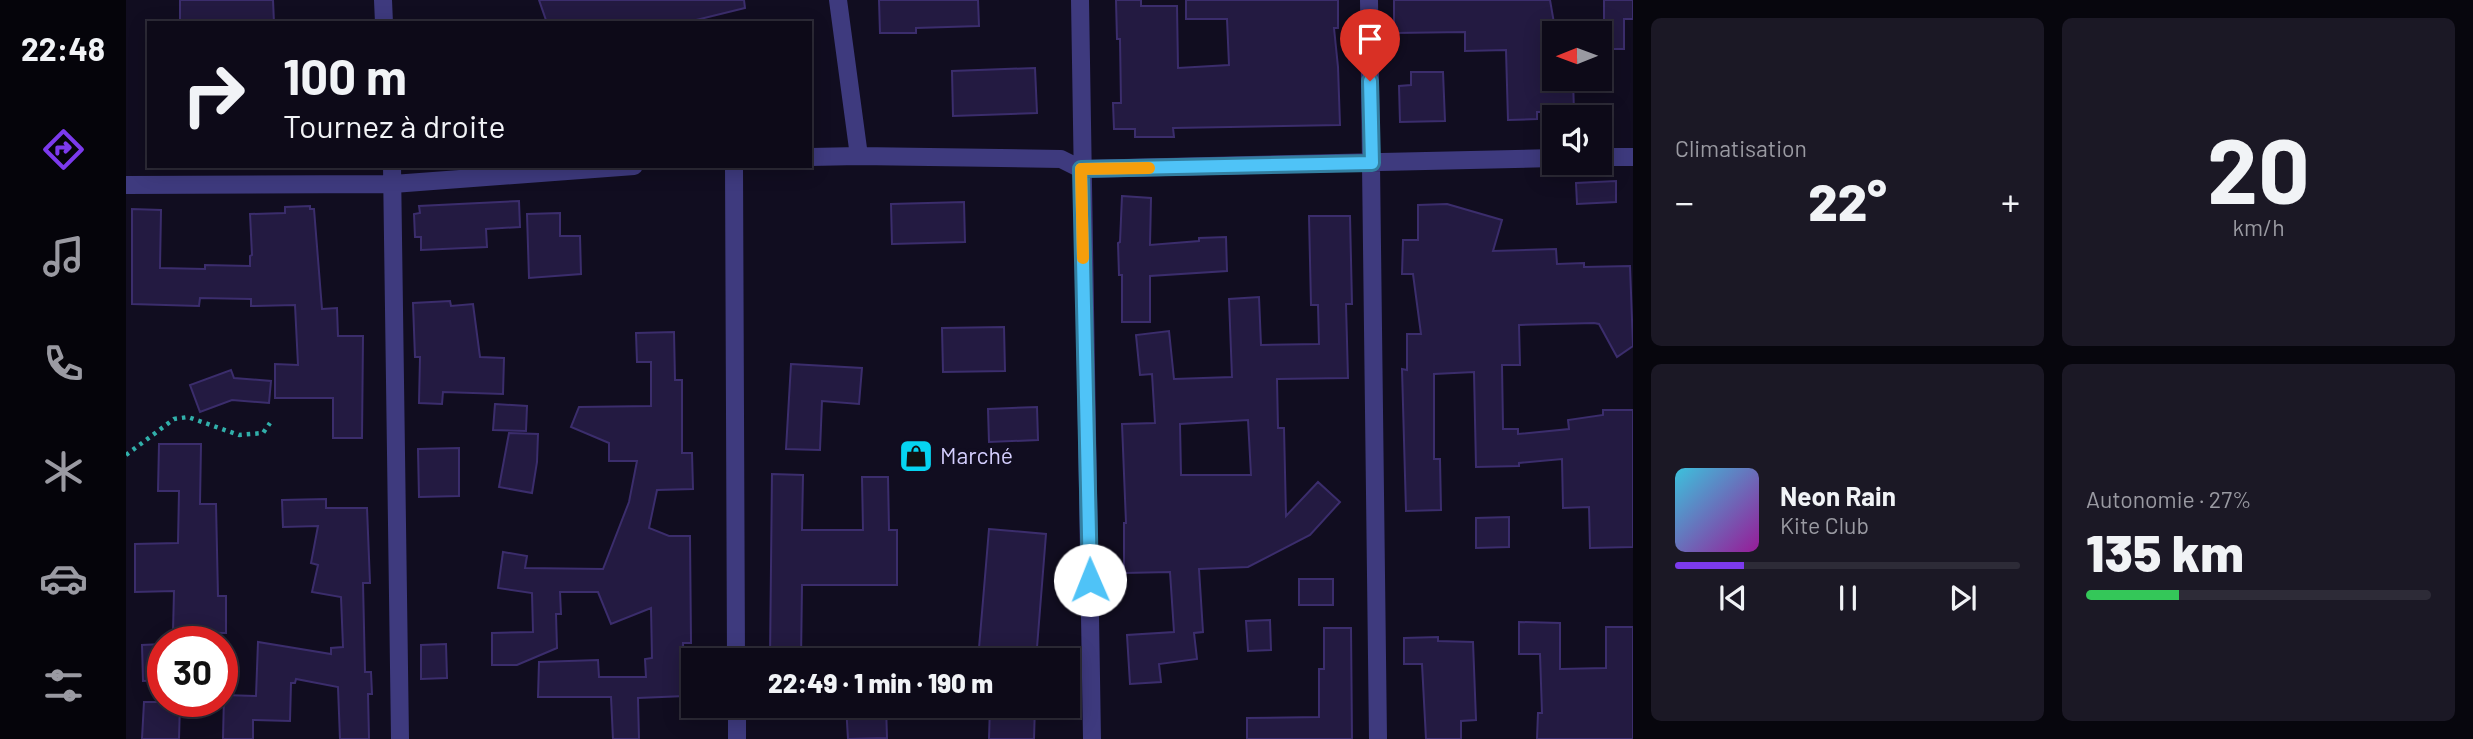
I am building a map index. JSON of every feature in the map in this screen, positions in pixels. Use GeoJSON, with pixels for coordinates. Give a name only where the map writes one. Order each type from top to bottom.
{"type":"FeatureCollection","features":[{"type":"Feature","properties":{"kind":"street"},"geometry":{"type":"LineString","coordinates":[[383,0],[384,21]]}},
{"type":"Feature","properties":{"kind":"street"},"geometry":{"type":"LineString","coordinates":[[838,0],[859,156]]}},
{"type":"Feature","properties":{"kind":"street"},"geometry":{"type":"LineString","coordinates":[[1080,0],[1092,739]]}},
{"type":"Feature","properties":{"kind":"street"},"geometry":{"type":"LineString","coordinates":[[1369,0],[1378,739]]}},
{"type":"Feature","properties":{"kind":"street"},"geometry":{"type":"LineString","coordinates":[[1612,157],[1633,156]]}},
{"type":"Feature","properties":{"kind":"street"},"geometry":{"type":"LineString","coordinates":[[812,157],[1061,159],[1081,169],[1542,158]]}},
{"type":"Feature","properties":{"kind":"street"},"geometry":{"type":"LineString","coordinates":[[126,185],[580,168]]}},
{"type":"Feature","properties":{"kind":"street"},"geometry":{"type":"LineString","coordinates":[[734,168],[736,648]]}},
{"type":"Feature","properties":{"kind":"street"},"geometry":{"type":"LineString","coordinates":[[392,175],[400,739]]}},
{"type":"Feature","properties":{"kind":"street"},"geometry":{"type":"LineString","coordinates":[[737,718],[737,739]]}},
{"type":"Feature","properties":{"kind":"path"},"geometry":{"type":"LineString","coordinates":[[126,455],[174,419],[188,417],[239,435],[263,433],[270,423]]}},
{"type":"Feature","properties":{"kind":"building"},"geometry":{"type":"Polygon","coordinates":[[[180,0],[273,0],[274,21],[180,21],[180,0]]]}},
{"type":"Feature","properties":{"kind":"building"},"geometry":{"type":"Polygon","coordinates":[[[539,0],[744,0],[745,8],[692,21],[546,21],[539,0]]]}},
{"type":"Feature","properties":{"kind":"building"},"geometry":{"type":"Polygon","coordinates":[[[879,0],[978,0],[979,26],[916,28],[916,33],[880,33],[879,0]]]}},
{"type":"Feature","properties":{"kind":"building"},"geometry":{"type":"Polygon","coordinates":[[[1116,0],[1141,0],[1141,6],[1177,6],[1178,68],[1229,65],[1227,19],[1186,19],[1186,0],[1338,0],[1338,28],[1334,28],[1340,125],[1173,128],[1174,137],[1135,137],[1135,129],[1114,129],[1113,103],[1121,103],[1120,39],[1117,39],[1116,0]]]}},
{"type":"Feature","properties":{"kind":"building"},"geometry":{"type":"Polygon","coordinates":[[[1394,0],[1550,0],[1554,21],[1542,21],[1542,91],[1573,91],[1574,105],[1542,105],[1542,112],[1537,112],[1537,119],[1508,120],[1506,50],[1465,51],[1465,32],[1394,33],[1394,0]]]}},
{"type":"Feature","properties":{"kind":"building"},"geometry":{"type":"Polygon","coordinates":[[[1604,0],[1633,0],[1633,19],[1624,19],[1624,49],[1612,49],[1612,21],[1604,21],[1604,0]]]}},
{"type":"Feature","properties":{"kind":"building"},"geometry":{"type":"Polygon","coordinates":[[[1035,68],[1037,113],[953,116],[952,71],[1035,68]]]}},
{"type":"Feature","properties":{"kind":"building"},"geometry":{"type":"Polygon","coordinates":[[[1411,72],[1443,72],[1445,121],[1400,122],[1399,86],[1411,85],[1411,72]]]}},
{"type":"Feature","properties":{"kind":"building"},"geometry":{"type":"Polygon","coordinates":[[[1616,181],[1616,202],[1577,204],[1576,183],[1616,181]]]}},
{"type":"Feature","properties":{"kind":"building"},"geometry":{"type":"Polygon","coordinates":[[[1122,196],[1151,198],[1150,245],[1226,237],[1227,271],[1150,276],[1150,322],[1122,322],[1122,275],[1119,275],[1118,243],[1122,196]]]}},
{"type":"Feature","properties":{"kind":"building"},"geometry":{"type":"Polygon","coordinates":[[[519,201],[520,227],[486,229],[487,247],[421,250],[421,237],[415,237],[414,214],[420,213],[419,206],[519,201]]]}},
{"type":"Feature","properties":{"kind":"building"},"geometry":{"type":"Polygon","coordinates":[[[964,202],[965,242],[892,244],[891,204],[964,202]]]}},
{"type":"Feature","properties":{"kind":"building"},"geometry":{"type":"Polygon","coordinates":[[[1447,204],[1502,220],[1493,251],[1556,249],[1557,264],[1584,263],[1584,267],[1630,266],[1633,346],[1617,357],[1599,324],[1594,323],[1519,325],[1520,365],[1502,365],[1503,429],[1518,429],[1518,434],[1569,429],[1568,420],[1603,415],[1603,410],[1633,410],[1633,547],[1590,548],[1589,507],[1563,508],[1562,459],[1519,463],[1519,466],[1476,467],[1474,372],[1434,374],[1434,459],[1440,459],[1441,510],[1406,511],[1402,369],[1407,370],[1407,334],[1421,334],[1413,274],[1402,274],[1403,240],[1418,240],[1418,205],[1447,204]]]}},
{"type":"Feature","properties":{"kind":"building"},"geometry":{"type":"Polygon","coordinates":[[[310,206],[310,209],[314,209],[322,309],[337,308],[338,336],[363,336],[362,438],[333,438],[333,398],[275,398],[275,364],[298,365],[295,305],[251,306],[251,299],[200,298],[199,306],[132,304],[132,209],[161,210],[160,268],[205,269],[205,265],[250,266],[250,214],[285,213],[285,207],[310,206]]]}},
{"type":"Feature","properties":{"kind":"building"},"geometry":{"type":"Polygon","coordinates":[[[560,213],[560,236],[580,236],[581,274],[529,278],[527,214],[560,213]]]}},
{"type":"Feature","properties":{"kind":"building"},"geometry":{"type":"Polygon","coordinates":[[[1309,216],[1350,216],[1352,304],[1346,304],[1348,378],[1277,379],[1278,428],[1284,428],[1286,516],[1318,482],[1340,502],[1310,535],[1248,567],[1199,569],[1203,632],[1194,633],[1197,659],[1159,664],[1161,682],[1130,684],[1127,635],[1174,632],[1170,572],[1124,573],[1126,523],[1122,424],[1155,423],[1152,374],[1140,375],[1136,335],[1169,331],[1174,379],[1232,377],[1229,299],[1259,297],[1261,345],[1319,344],[1318,305],[1311,305],[1309,216]],[[1248,420],[1180,424],[1181,475],[1251,475],[1248,420]]]}},
{"type":"Feature","properties":{"kind":"building"},"geometry":{"type":"Polygon","coordinates":[[[450,301],[451,306],[473,304],[480,357],[504,358],[503,394],[443,392],[442,404],[419,403],[420,357],[415,357],[413,303],[450,301]]]}},
{"type":"Feature","properties":{"kind":"building"},"geometry":{"type":"Polygon","coordinates":[[[1004,327],[1005,371],[943,372],[942,328],[1004,327]]]}},
{"type":"Feature","properties":{"kind":"building"},"geometry":{"type":"Polygon","coordinates":[[[674,332],[675,380],[682,380],[682,453],[692,453],[693,489],[657,490],[649,528],[669,536],[690,536],[691,643],[683,643],[681,648],[681,696],[638,698],[639,739],[613,739],[611,697],[538,697],[539,662],[598,660],[599,677],[646,677],[645,659],[652,658],[651,608],[611,624],[598,592],[560,592],[561,614],[556,614],[557,648],[517,665],[492,665],[492,633],[533,632],[532,593],[498,588],[503,552],[527,556],[525,568],[603,569],[629,502],[637,461],[609,461],[609,443],[571,427],[579,407],[651,406],[651,362],[637,362],[636,333],[674,332]]]}},
{"type":"Feature","properties":{"kind":"building"},"geometry":{"type":"Polygon","coordinates":[[[791,364],[862,368],[859,404],[822,401],[820,450],[786,449],[791,364]]]}},
{"type":"Feature","properties":{"kind":"building"},"geometry":{"type":"Polygon","coordinates":[[[231,370],[234,378],[271,381],[269,403],[232,400],[200,412],[190,385],[231,370]]]}},
{"type":"Feature","properties":{"kind":"building"},"geometry":{"type":"Polygon","coordinates":[[[495,404],[527,406],[526,431],[493,430],[495,404]]]}},
{"type":"Feature","properties":{"kind":"building"},"geometry":{"type":"Polygon","coordinates":[[[1037,407],[1038,440],[989,442],[988,409],[1037,407]]]}},
{"type":"Feature","properties":{"kind":"building"},"geometry":{"type":"Polygon","coordinates":[[[509,433],[538,434],[532,493],[499,487],[509,433]]]}},
{"type":"Feature","properties":{"kind":"building"},"geometry":{"type":"Polygon","coordinates":[[[159,444],[201,444],[200,504],[216,504],[218,596],[226,596],[226,626],[173,626],[174,591],[135,592],[135,544],[178,543],[179,491],[158,491],[159,444]]]}},
{"type":"Feature","properties":{"kind":"building"},"geometry":{"type":"Polygon","coordinates":[[[459,448],[459,496],[419,497],[418,449],[459,448]]]}},
{"type":"Feature","properties":{"kind":"building"},"geometry":{"type":"Polygon","coordinates":[[[772,474],[803,475],[802,530],[863,530],[862,477],[888,477],[889,530],[897,530],[897,585],[802,585],[801,648],[770,648],[772,474]]]}},
{"type":"Feature","properties":{"kind":"building"},"geometry":{"type":"Polygon","coordinates":[[[326,499],[326,508],[367,508],[370,583],[363,583],[365,672],[371,672],[372,694],[368,694],[369,739],[340,739],[338,687],[296,679],[295,683],[291,683],[290,721],[253,720],[253,739],[223,739],[224,717],[238,717],[238,695],[256,696],[258,642],[331,654],[331,648],[343,647],[341,597],[312,592],[318,565],[311,563],[318,526],[283,527],[282,500],[326,499]]]}},
{"type":"Feature","properties":{"kind":"building"},"geometry":{"type":"Polygon","coordinates":[[[1509,517],[1509,547],[1476,548],[1476,518],[1509,517]]]}},
{"type":"Feature","properties":{"kind":"building"},"geometry":{"type":"Polygon","coordinates":[[[989,529],[1046,534],[1037,648],[979,648],[989,529]]]}},
{"type":"Feature","properties":{"kind":"building"},"geometry":{"type":"Polygon","coordinates":[[[1299,579],[1333,579],[1333,605],[1299,605],[1299,579]]]}},
{"type":"Feature","properties":{"kind":"building"},"geometry":{"type":"Polygon","coordinates":[[[1270,620],[1271,650],[1248,651],[1246,621],[1270,620]]]}},
{"type":"Feature","properties":{"kind":"building"},"geometry":{"type":"Polygon","coordinates":[[[1519,622],[1560,623],[1560,669],[1606,668],[1606,627],[1633,627],[1633,739],[1537,739],[1538,713],[1542,713],[1540,654],[1519,654],[1519,622]]]}},
{"type":"Feature","properties":{"kind":"building"},"geometry":{"type":"Polygon","coordinates":[[[1324,628],[1351,628],[1352,739],[1247,739],[1247,718],[1319,717],[1319,669],[1324,669],[1324,628]]]}},
{"type":"Feature","properties":{"kind":"building"},"geometry":{"type":"Polygon","coordinates":[[[1438,637],[1438,641],[1473,642],[1476,720],[1461,721],[1461,739],[1426,739],[1422,664],[1404,664],[1404,638],[1438,637]]]}},
{"type":"Feature","properties":{"kind":"building"},"geometry":{"type":"Polygon","coordinates":[[[446,644],[447,678],[421,679],[421,645],[446,644]]]}},
{"type":"Feature","properties":{"kind":"building"},"geometry":{"type":"Polygon","coordinates":[[[142,645],[147,645],[147,681],[143,681],[142,645]]]}},
{"type":"Feature","properties":{"kind":"building"},"geometry":{"type":"Polygon","coordinates":[[[144,702],[147,702],[147,717],[180,717],[179,739],[142,739],[144,702]]]}},
{"type":"Feature","properties":{"kind":"building"},"geometry":{"type":"Polygon","coordinates":[[[847,718],[886,718],[887,738],[848,739],[847,718]]]}},
{"type":"Feature","properties":{"kind":"building"},"geometry":{"type":"Polygon","coordinates":[[[990,718],[1035,718],[1034,739],[989,739],[990,718]]]}},
{"type":"Feature","properties":{"kind":"slow traffic"},"geometry":{"type":"LineString","coordinates":[[1083,258],[1081,169],[1149,168]]}},
{"type":"Feature","properties":{"kind":"place","name":"Marché"},"geometry":{"type":"Point","coordinates":[916,456]}},
{"type":"Feature","properties":{"kind":"route"},"geometry":{"type":"LineString","coordinates":[[1090,580],[1081,169],[1372,163],[1370,81]]}}]}
